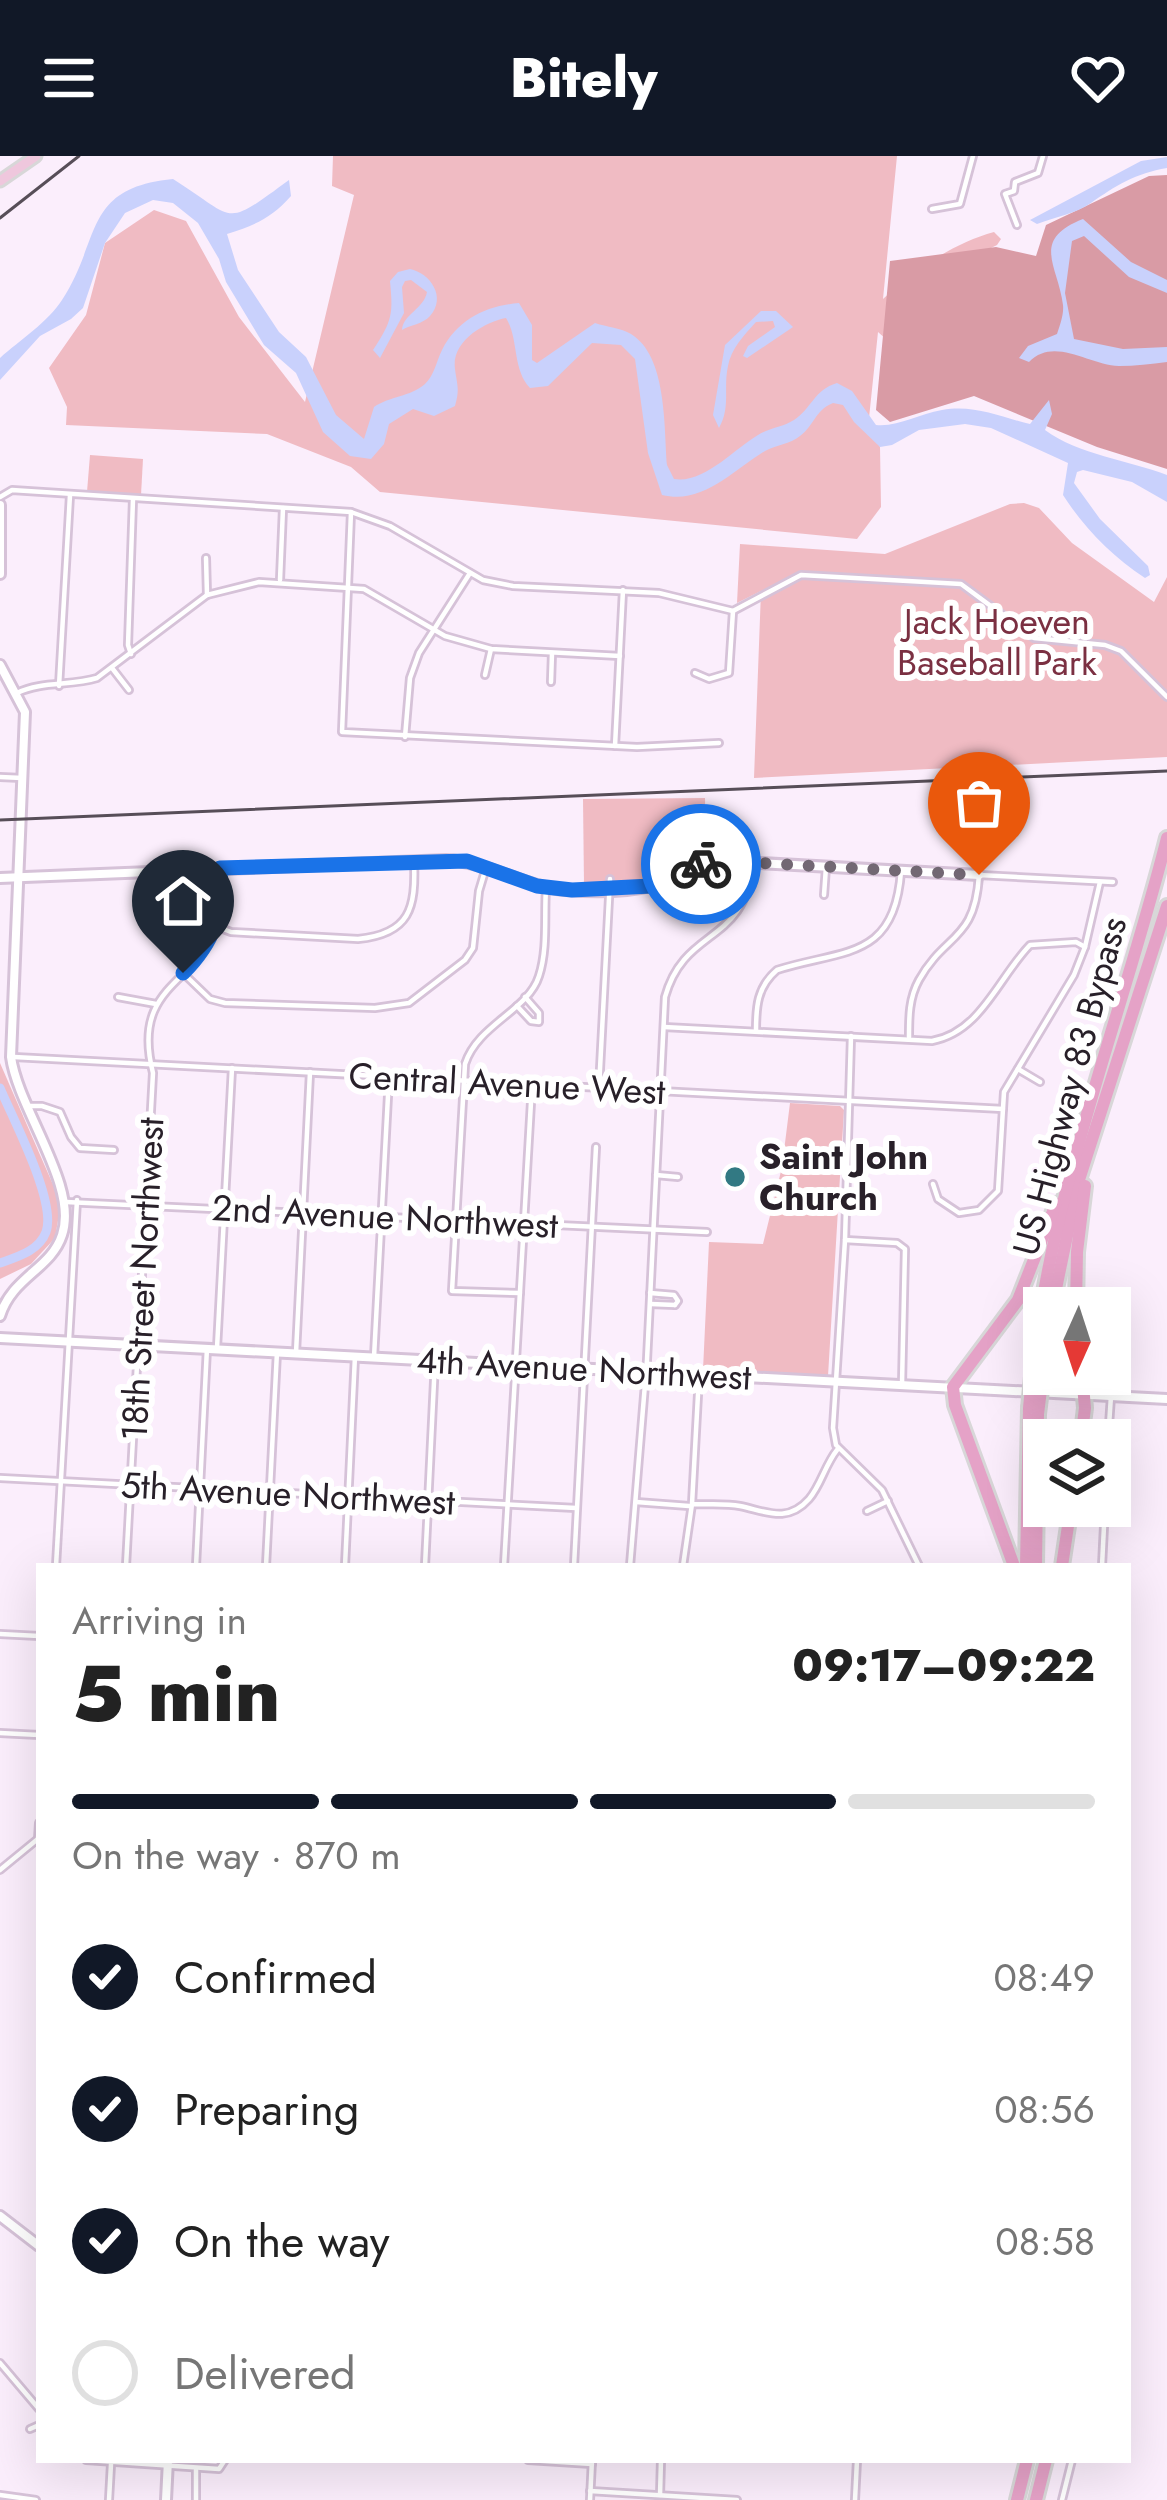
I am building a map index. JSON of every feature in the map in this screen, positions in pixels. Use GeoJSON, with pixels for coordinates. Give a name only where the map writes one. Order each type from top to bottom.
{"type":"FeatureCollection","features":[{"type":"Feature","properties":{"kind":"highway","name":"US Highway 83 Bypass"},"geometry":{"type":"LineString","coordinates":[[1045,1287],[1075,1159],[1167,838]]}},
{"type":"Feature","properties":{"kind":"highway","name":"US Highway 83 Bypass"},"geometry":{"type":"LineString","coordinates":[[1056,1287],[1078,1183],[1167,906]]}},
{"type":"Feature","properties":{"kind":"highway"},"geometry":{"type":"LineString","coordinates":[[1077,1287],[1080,1226],[1098,1120]]}},
{"type":"Feature","properties":{"kind":"highway"},"geometry":{"type":"LineString","coordinates":[[1013,1563],[955,1405],[953,1387],[1018,1300],[1075,1159]]}},
{"type":"Feature","properties":{"kind":"highway","name":"US Highway 83 Bypass"},"geometry":{"type":"LineString","coordinates":[[1026,1563],[1035,1395]]}},
{"type":"Feature","properties":{"kind":"highway","name":"US Highway 83 Bypass"},"geometry":{"type":"LineString","coordinates":[[1034,1411],[1036,1563]]}},
{"type":"Feature","properties":{"kind":"highway"},"geometry":{"type":"LineString","coordinates":[[1062,1563],[1068,1527]]}},
{"type":"Feature","properties":{"kind":"highway"},"geometry":{"type":"LineString","coordinates":[[1017,2500],[1026,2463]]}},
{"type":"Feature","properties":{"kind":"highway"},"geometry":{"type":"LineString","coordinates":[[1036,2500],[1045,2463]]}},
{"type":"Feature","properties":{"kind":"main road"},"geometry":{"type":"LineString","coordinates":[[0,182],[36,156]]}},
{"type":"Feature","properties":{"kind":"main road"},"geometry":{"type":"LineString","coordinates":[[0,501],[0,574]]}},
{"type":"Feature","properties":{"kind":"main road"},"geometry":{"type":"LineString","coordinates":[[0,665],[25,712],[11,1057],[64,1202],[57,1247],[12,1289],[0,1316]]}},
{"type":"Feature","properties":{"kind":"main road"},"geometry":{"type":"LineString","coordinates":[[0,878],[414,861],[467,861],[502,869],[546,888],[651,886],[704,863],[979,875]]}},
{"type":"Feature","properties":{"kind":"main road","name":"4th Avenue Northwest"},"geometry":{"type":"LineString","coordinates":[[0,1338],[1023,1391]]}},
{"type":"Feature","properties":{"kind":"main road","name":"4th Avenue Northwest"},"geometry":{"type":"LineString","coordinates":[[1098,1395],[1167,1400]]}},
{"type":"Feature","properties":{"kind":"main road"},"geometry":{"type":"LineString","coordinates":[[0,2216],[36,2244]]}},
{"type":"Feature","properties":{"kind":"main road"},"geometry":{"type":"LineString","coordinates":[[166,2500],[168,2464]]}},
{"type":"Feature","properties":{"kind":"street"},"geometry":{"type":"LineString","coordinates":[[932,209],[960,204],[974,156]]}},
{"type":"Feature","properties":{"kind":"street"},"geometry":{"type":"LineString","coordinates":[[1017,225],[1005,194],[1014,191],[1021,177],[1038,173],[1043,156]]}},
{"type":"Feature","properties":{"kind":"street"},"geometry":{"type":"LineString","coordinates":[[0,501],[12,490],[351,512],[390,526],[470,573],[513,586],[659,593],[720,610],[734,610],[801,575],[961,584],[1034,638],[1121,651],[1167,697]]}},
{"type":"Feature","properties":{"kind":"street"},"geometry":{"type":"LineString","coordinates":[[59,686],[70,495]]}},
{"type":"Feature","properties":{"kind":"street"},"geometry":{"type":"LineString","coordinates":[[131,654],[133,499]]}},
{"type":"Feature","properties":{"kind":"street"},"geometry":{"type":"LineString","coordinates":[[280,582],[283,508]]}},
{"type":"Feature","properties":{"kind":"street"},"geometry":{"type":"LineString","coordinates":[[351,512],[342,732],[615,746],[719,743]]}},
{"type":"Feature","properties":{"kind":"street"},"geometry":{"type":"LineString","coordinates":[[206,558],[207,595]]}},
{"type":"Feature","properties":{"kind":"street"},"geometry":{"type":"LineString","coordinates":[[405,737],[410,678],[419,653],[470,573]]}},
{"type":"Feature","properties":{"kind":"street"},"geometry":{"type":"LineString","coordinates":[[17,693],[34,686],[97,678],[207,595],[242,584],[346,586],[374,593],[434,629],[491,650],[620,656]]}},
{"type":"Feature","properties":{"kind":"street"},"geometry":{"type":"LineString","coordinates":[[615,746],[622,590]]}},
{"type":"Feature","properties":{"kind":"street"},"geometry":{"type":"LineString","coordinates":[[695,674],[709,679],[729,673],[734,610]]}},
{"type":"Feature","properties":{"kind":"street"},"geometry":{"type":"LineString","coordinates":[[485,675],[491,650]]}},
{"type":"Feature","properties":{"kind":"street"},"geometry":{"type":"LineString","coordinates":[[551,682],[552,653]]}},
{"type":"Feature","properties":{"kind":"street"},"geometry":{"type":"LineString","coordinates":[[112,668],[129,690]]}},
{"type":"Feature","properties":{"kind":"street"},"geometry":{"type":"LineString","coordinates":[[0,777],[22,778]]}},
{"type":"Feature","properties":{"kind":"street"},"geometry":{"type":"LineString","coordinates":[[218,927],[231,932],[378,937],[394,930],[412,907],[414,861]]}},
{"type":"Feature","properties":{"kind":"street"},"geometry":{"type":"LineString","coordinates":[[631,1563],[665,997],[677,965],[688,952],[734,919],[750,884],[752,863]]}},
{"type":"Feature","properties":{"kind":"street"},"geometry":{"type":"LineString","coordinates":[[183,973],[210,999],[225,1003],[375,1008],[409,1003],[465,961],[473,948],[479,890],[487,866]]}},
{"type":"Feature","properties":{"kind":"street"},"geometry":{"type":"LineString","coordinates":[[824,896],[826,867]]}},
{"type":"Feature","properties":{"kind":"street"},"geometry":{"type":"LineString","coordinates":[[118,997],[156,1004],[183,973],[218,927],[220,868]]}},
{"type":"Feature","properties":{"kind":"street"},"geometry":{"type":"LineString","coordinates":[[756,1032],[756,1006],[769,976],[793,964],[839,957],[865,945],[893,911],[901,871]]}},
{"type":"Feature","properties":{"kind":"street"},"geometry":{"type":"LineString","coordinates":[[908,1039],[913,994],[931,962],[965,930],[975,908],[979,875],[1113,882]]}},
{"type":"Feature","properties":{"kind":"street"},"geometry":{"type":"LineString","coordinates":[[933,1184],[938,1199],[954,1212],[975,1212],[992,1200],[1000,1182],[1004,1092],[1075,975],[1100,882]]}},
{"type":"Feature","properties":{"kind":"street"},"geometry":{"type":"LineString","coordinates":[[599,1088],[610,884]]}},
{"type":"Feature","properties":{"kind":"street"},"geometry":{"type":"LineString","coordinates":[[520,1293],[452,1291],[464,1082],[470,1047],[525,997],[539,977],[546,888]]}},
{"type":"Feature","properties":{"kind":"street"},"geometry":{"type":"LineString","coordinates":[[664,1027],[932,1041],[955,1037],[1030,945],[1076,943],[1085,947]]}},
{"type":"Feature","properties":{"kind":"street"},"geometry":{"type":"LineString","coordinates":[[516,1005],[531,1021],[539,1022],[539,1013],[525,997]]}},
{"type":"Feature","properties":{"kind":"street","name":"18th Street Northwest"},"geometry":{"type":"LineString","coordinates":[[126,1563],[156,1004]]}},
{"type":"Feature","properties":{"kind":"street"},"geometry":{"type":"LineString","coordinates":[[1050,1013],[1060,1019]]}},
{"type":"Feature","properties":{"kind":"street"},"geometry":{"type":"LineString","coordinates":[[851,1036],[833,1428],[839,1448],[888,1501],[918,1563]]}},
{"type":"Feature","properties":{"kind":"street","name":"Central Avenue West"},"geometry":{"type":"LineString","coordinates":[[11,1057],[1003,1108]]}},
{"type":"Feature","properties":{"kind":"street"},"geometry":{"type":"LineString","coordinates":[[196,1563],[232,1068]]}},
{"type":"Feature","properties":{"kind":"street"},"geometry":{"type":"LineString","coordinates":[[1018,1069],[1040,1082]]}},
{"type":"Feature","properties":{"kind":"street"},"geometry":{"type":"LineString","coordinates":[[296,1353],[310,1072]]}},
{"type":"Feature","properties":{"kind":"street"},"geometry":{"type":"LineString","coordinates":[[374,1357],[389,1077]]}},
{"type":"Feature","properties":{"kind":"street"},"geometry":{"type":"LineString","coordinates":[[505,1563],[532,1085]]}},
{"type":"Feature","properties":{"kind":"street"},"geometry":{"type":"LineString","coordinates":[[26,1106],[60,1112],[80,1148],[114,1150]]}},
{"type":"Feature","properties":{"kind":"street"},"geometry":{"type":"LineString","coordinates":[[574,1563],[596,1147]]}},
{"type":"Feature","properties":{"kind":"street"},"geometry":{"type":"LineString","coordinates":[[656,1175],[678,1177]]}},
{"type":"Feature","properties":{"kind":"street"},"geometry":{"type":"LineString","coordinates":[[56,1563],[76,1200]]}},
{"type":"Feature","properties":{"kind":"street","name":"2nd Avenue Northwest"},"geometry":{"type":"LineString","coordinates":[[64,1202],[707,1232]]}},
{"type":"Feature","properties":{"kind":"street"},"geometry":{"type":"LineString","coordinates":[[845,1240],[897,1243],[906,1254],[902,1384]]}},
{"type":"Feature","properties":{"kind":"street"},"geometry":{"type":"LineString","coordinates":[[650,1293],[674,1295],[678,1301],[675,1305],[650,1304]]}},
{"type":"Feature","properties":{"kind":"street"},"geometry":{"type":"LineString","coordinates":[[266,1563],[277,1352]]}},
{"type":"Feature","properties":{"kind":"street"},"geometry":{"type":"LineString","coordinates":[[345,1563],[355,1356]]}},
{"type":"Feature","properties":{"kind":"street"},"geometry":{"type":"LineString","coordinates":[[424,1563],[435,1361]]}},
{"type":"Feature","properties":{"kind":"street"},"geometry":{"type":"LineString","coordinates":[[683,1563],[699,1375]]}},
{"type":"Feature","properties":{"kind":"street"},"geometry":{"type":"LineString","coordinates":[[1109,1419],[1111,1396]]}},
{"type":"Feature","properties":{"kind":"street"},"geometry":{"type":"LineString","coordinates":[[636,1502],[739,1506],[767,1516],[783,1515],[808,1499],[839,1448]]}},
{"type":"Feature","properties":{"kind":"street","name":"5th Avenue Northwest"},"geometry":{"type":"LineString","coordinates":[[0,1478],[576,1508]]}},
{"type":"Feature","properties":{"kind":"street"},"geometry":{"type":"LineString","coordinates":[[867,1511],[888,1501]]}},
{"type":"Feature","properties":{"kind":"street"},"geometry":{"type":"LineString","coordinates":[[1102,1563],[1104,1527]]}},
{"type":"Feature","properties":{"kind":"street"},"geometry":{"type":"LineString","coordinates":[[0,1634],[36,1636]]}},
{"type":"Feature","properties":{"kind":"street"},"geometry":{"type":"LineString","coordinates":[[0,1733],[36,1735]]}},
{"type":"Feature","properties":{"kind":"street"},"geometry":{"type":"LineString","coordinates":[[0,1870],[36,1841]]}},
{"type":"Feature","properties":{"kind":"street"},"geometry":{"type":"LineString","coordinates":[[0,2363],[36,2405]]}},
{"type":"Feature","properties":{"kind":"street"},"geometry":{"type":"LineString","coordinates":[[30,2429],[36,2426]]}},
{"type":"Feature","properties":{"kind":"street"},"geometry":{"type":"LineString","coordinates":[[97,2463],[219,2470],[223,2463]]}},
{"type":"Feature","properties":{"kind":"street"},"geometry":{"type":"LineString","coordinates":[[590,2500],[592,2463]]}},
{"type":"Feature","properties":{"kind":"street"},"geometry":{"type":"LineString","coordinates":[[659,2494],[661,2463]]}},
{"type":"Feature","properties":{"kind":"street"},"geometry":{"type":"LineString","coordinates":[[855,2500],[857,2463]]}},
{"type":"Feature","properties":{"kind":"street"},"geometry":{"type":"LineString","coordinates":[[1063,2500],[1071,2463]]}},
{"type":"Feature","properties":{"kind":"street"},"geometry":{"type":"LineString","coordinates":[[110,2500],[111,2464]]}},
{"type":"Feature","properties":{"kind":"street"},"geometry":{"type":"LineString","coordinates":[[196,2469],[196,2500]]}},
{"type":"Feature","properties":{"kind":"street"},"geometry":{"type":"LineString","coordinates":[[590,2491],[737,2500]]}},
{"type":"Feature","properties":{"kind":"street"},"geometry":{"type":"LineString","coordinates":[[0,2495],[36,2500]]}},
{"type":"Feature","properties":{"kind":"green space"},"geometry":{"type":"Polygon","coordinates":[[[333,156],[897,156],[883,299],[949,251],[994,232],[1001,239],[949,269],[897,349],[878,332],[869,418],[880,447],[881,507],[857,539],[380,492],[351,467],[267,434],[66,425],[67,407],[49,368],[86,315],[105,243],[154,210],[186,221],[239,317],[305,402],[354,195],[332,186],[333,156]]]}},
{"type":"Feature","properties":{"kind":"green space"},"geometry":{"type":"Polygon","coordinates":[[[90,455],[143,459],[141,495],[87,492],[90,455]]]}},
{"type":"Feature","properties":{"kind":"green space","name":"Jack Hoeven Baseball Park"},"geometry":{"type":"Polygon","coordinates":[[[1010,504],[1039,508],[1072,543],[1154,602],[1167,577],[1167,757],[754,778],[761,591],[737,603],[740,544],[885,554],[1010,504]]]}},
{"type":"Feature","properties":{"kind":"green space"},"geometry":{"type":"Polygon","coordinates":[[[705,798],[706,860],[651,884],[584,885],[583,799],[705,798]]]}},
{"type":"Feature","properties":{"kind":"green space"},"geometry":{"type":"Polygon","coordinates":[[[0,1063],[61,1203],[55,1238],[31,1264],[0,1279],[0,1063]]]}},
{"type":"Feature","properties":{"kind":"green space"},"geometry":{"type":"Polygon","coordinates":[[[790,1103],[844,1110],[828,1376],[703,1370],[709,1242],[763,1244],[782,1167],[790,1103]]]}},
{"type":"Feature","properties":{"kind":"shaded area"},"geometry":{"type":"Polygon","coordinates":[[[1167,175],[1167,469],[1097,447],[974,396],[890,422],[876,410],[890,261],[996,247],[1036,256],[1046,225],[1149,176],[1167,175]]]}},
{"type":"Feature","properties":{"kind":"water"},"geometry":{"type":"Polygon","coordinates":[[[1167,157],[1167,168],[1126,181],[1079,210],[1037,224],[1030,220],[1141,161],[1167,157]]]}},
{"type":"Feature","properties":{"kind":"water"},"geometry":{"type":"Polygon","coordinates":[[[173,179],[230,213],[252,206],[289,180],[291,196],[277,210],[227,234],[238,270],[279,332],[306,357],[336,415],[364,439],[374,407],[425,384],[449,339],[465,322],[495,307],[519,303],[532,325],[532,360],[537,363],[595,323],[627,332],[643,344],[657,375],[667,465],[674,479],[707,471],[758,435],[794,420],[823,390],[837,383],[852,391],[876,425],[954,409],[1030,424],[1049,400],[1052,414],[1045,430],[1088,451],[1167,475],[1167,502],[1132,482],[1083,470],[1077,472],[1074,483],[1100,519],[1148,566],[1150,575],[1145,578],[1121,560],[1071,507],[1063,495],[1068,463],[991,428],[965,424],[919,430],[880,447],[843,405],[833,403],[800,436],[765,451],[704,491],[662,495],[648,453],[635,359],[621,345],[592,343],[548,386],[530,388],[520,372],[506,318],[480,329],[458,350],[455,406],[434,416],[413,409],[389,424],[384,444],[371,459],[350,456],[323,432],[296,373],[264,345],[198,223],[173,203],[153,200],[125,213],[105,243],[83,308],[40,336],[0,380],[0,358],[62,300],[108,205],[144,184],[173,179]]]}},
{"type":"Feature","properties":{"kind":"water"},"geometry":{"type":"Polygon","coordinates":[[[1083,219],[1131,262],[1167,280],[1167,293],[1129,277],[1084,236],[1072,241],[1065,293],[1074,339],[1123,349],[1167,347],[1167,362],[1119,366],[1061,352],[1039,355],[1029,362],[1019,358],[1028,346],[1057,334],[1063,305],[1052,245],[1067,227],[1083,219]]]}},
{"type":"Feature","properties":{"kind":"water"},"geometry":{"type":"Polygon","coordinates":[[[410,269],[434,287],[435,309],[424,321],[402,330],[427,292],[405,281],[404,313],[380,358],[373,350],[390,316],[390,281],[398,272],[410,269]]]}},
{"type":"Feature","properties":{"kind":"water"},"geometry":{"type":"Polygon","coordinates":[[[761,311],[776,311],[793,327],[747,358],[743,356],[748,346],[775,327],[773,321],[756,322],[739,342],[728,366],[725,413],[719,428],[713,415],[725,345],[761,311]]]}},
{"type":"Feature","properties":{"kind":"waterway"},"geometry":{"type":"LineString","coordinates":[[0,1088],[40,1181],[48,1218],[38,1244],[0,1263]]}},
{"type":"Feature","properties":{"kind":"railway"},"geometry":{"type":"LineString","coordinates":[[0,218],[79,156]]}},
{"type":"Feature","properties":{"kind":"railway"},"geometry":{"type":"LineString","coordinates":[[0,820],[1167,771]]}},
{"type":"Feature","properties":{"kind":"way so far"},"geometry":{"type":"LineString","coordinates":[[701,864],[723,861],[979,875]]}},
{"type":"Feature","properties":{"kind":"place","name":"Saint John Church"},"geometry":{"type":"Point","coordinates":[735,1177]}},
{"type":"Feature","properties":{"kind":"route"},"geometry":{"type":"LineString","coordinates":[[183,973],[218,927],[220,868],[467,861],[537,886],[572,890],[651,886],[701,864]]}}]}
